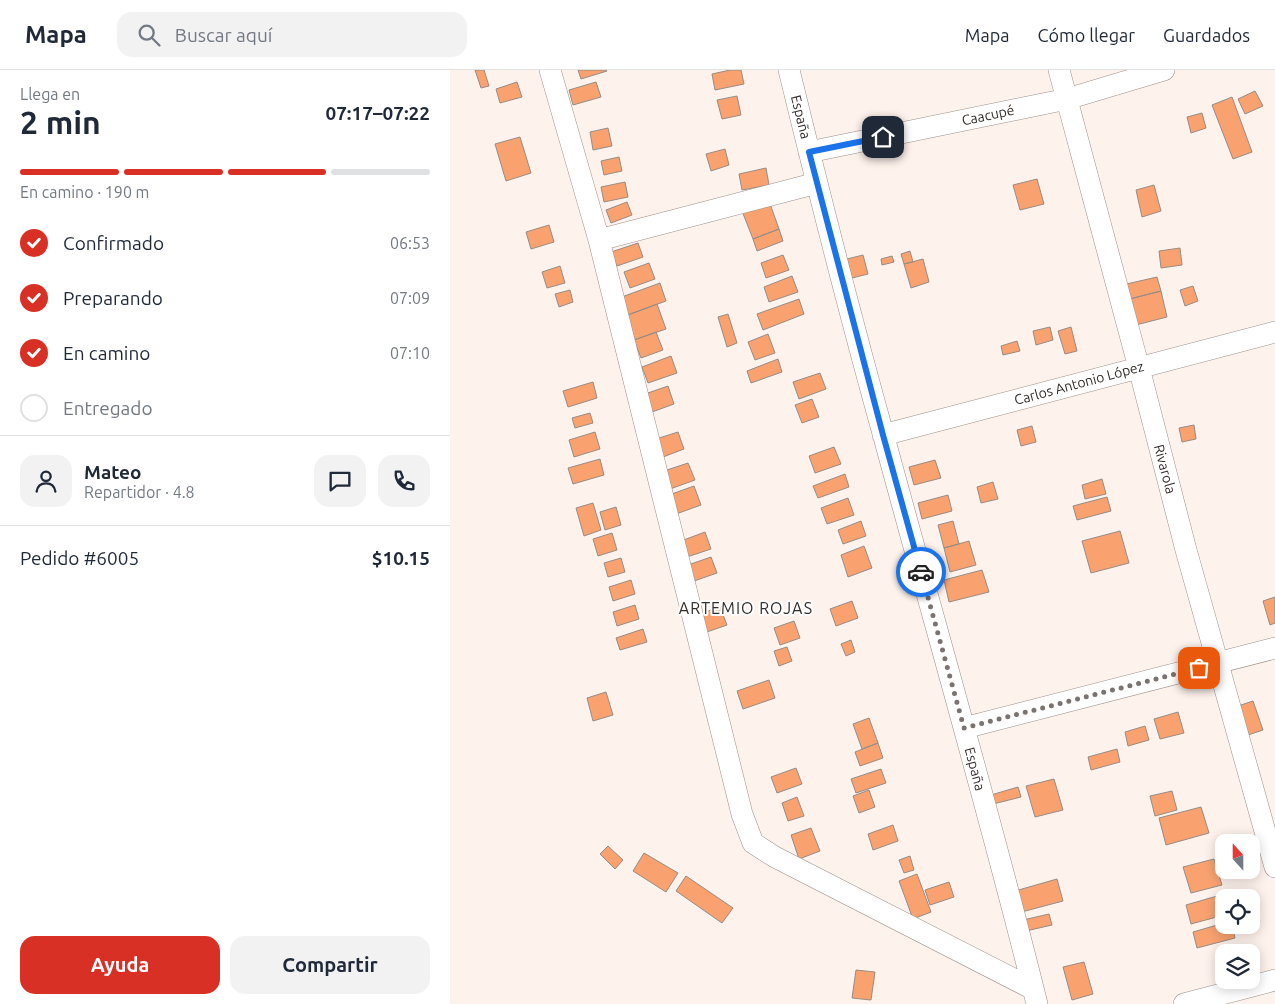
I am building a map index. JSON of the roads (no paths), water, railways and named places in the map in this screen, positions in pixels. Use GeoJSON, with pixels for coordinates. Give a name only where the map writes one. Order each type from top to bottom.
{"type":"FeatureCollection","features":[{"type":"Feature","properties":{"kind":"street"},"geometry":{"type":"LineString","coordinates":[[550,70],[599,240],[742,814],[753,843],[775,858],[1035,996]]}},
{"type":"Feature","properties":{"kind":"street","name":"España"},"geometry":{"type":"LineString","coordinates":[[789,70],[883,435],[964,728],[1035,996]]}},
{"type":"Feature","properties":{"kind":"street","name":"Rivarola"},"geometry":{"type":"LineString","coordinates":[[1059,70],[1186,550],[1275,867]]}},
{"type":"Feature","properties":{"kind":"street","name":"Caacupé"},"geometry":{"type":"LineString","coordinates":[[809,152],[1067,99],[1164,70]]}},
{"type":"Feature","properties":{"kind":"street"},"geometry":{"type":"LineString","coordinates":[[599,240],[817,183]]}},
{"type":"Feature","properties":{"kind":"street","name":"Carlos Antonio López"},"geometry":{"type":"LineString","coordinates":[[883,435],[1275,332]]}},
{"type":"Feature","properties":{"kind":"street"},"geometry":{"type":"LineString","coordinates":[[964,728],[1275,648]]}},
{"type":"Feature","properties":{"kind":"street"},"geometry":{"type":"LineString","coordinates":[[1184,1004],[1275,980]]}},
{"type":"Feature","properties":{"kind":"district","name":"ARTEMIO ROJAS"},"geometry":{"type":"Point","coordinates":[746,608]}}]}
